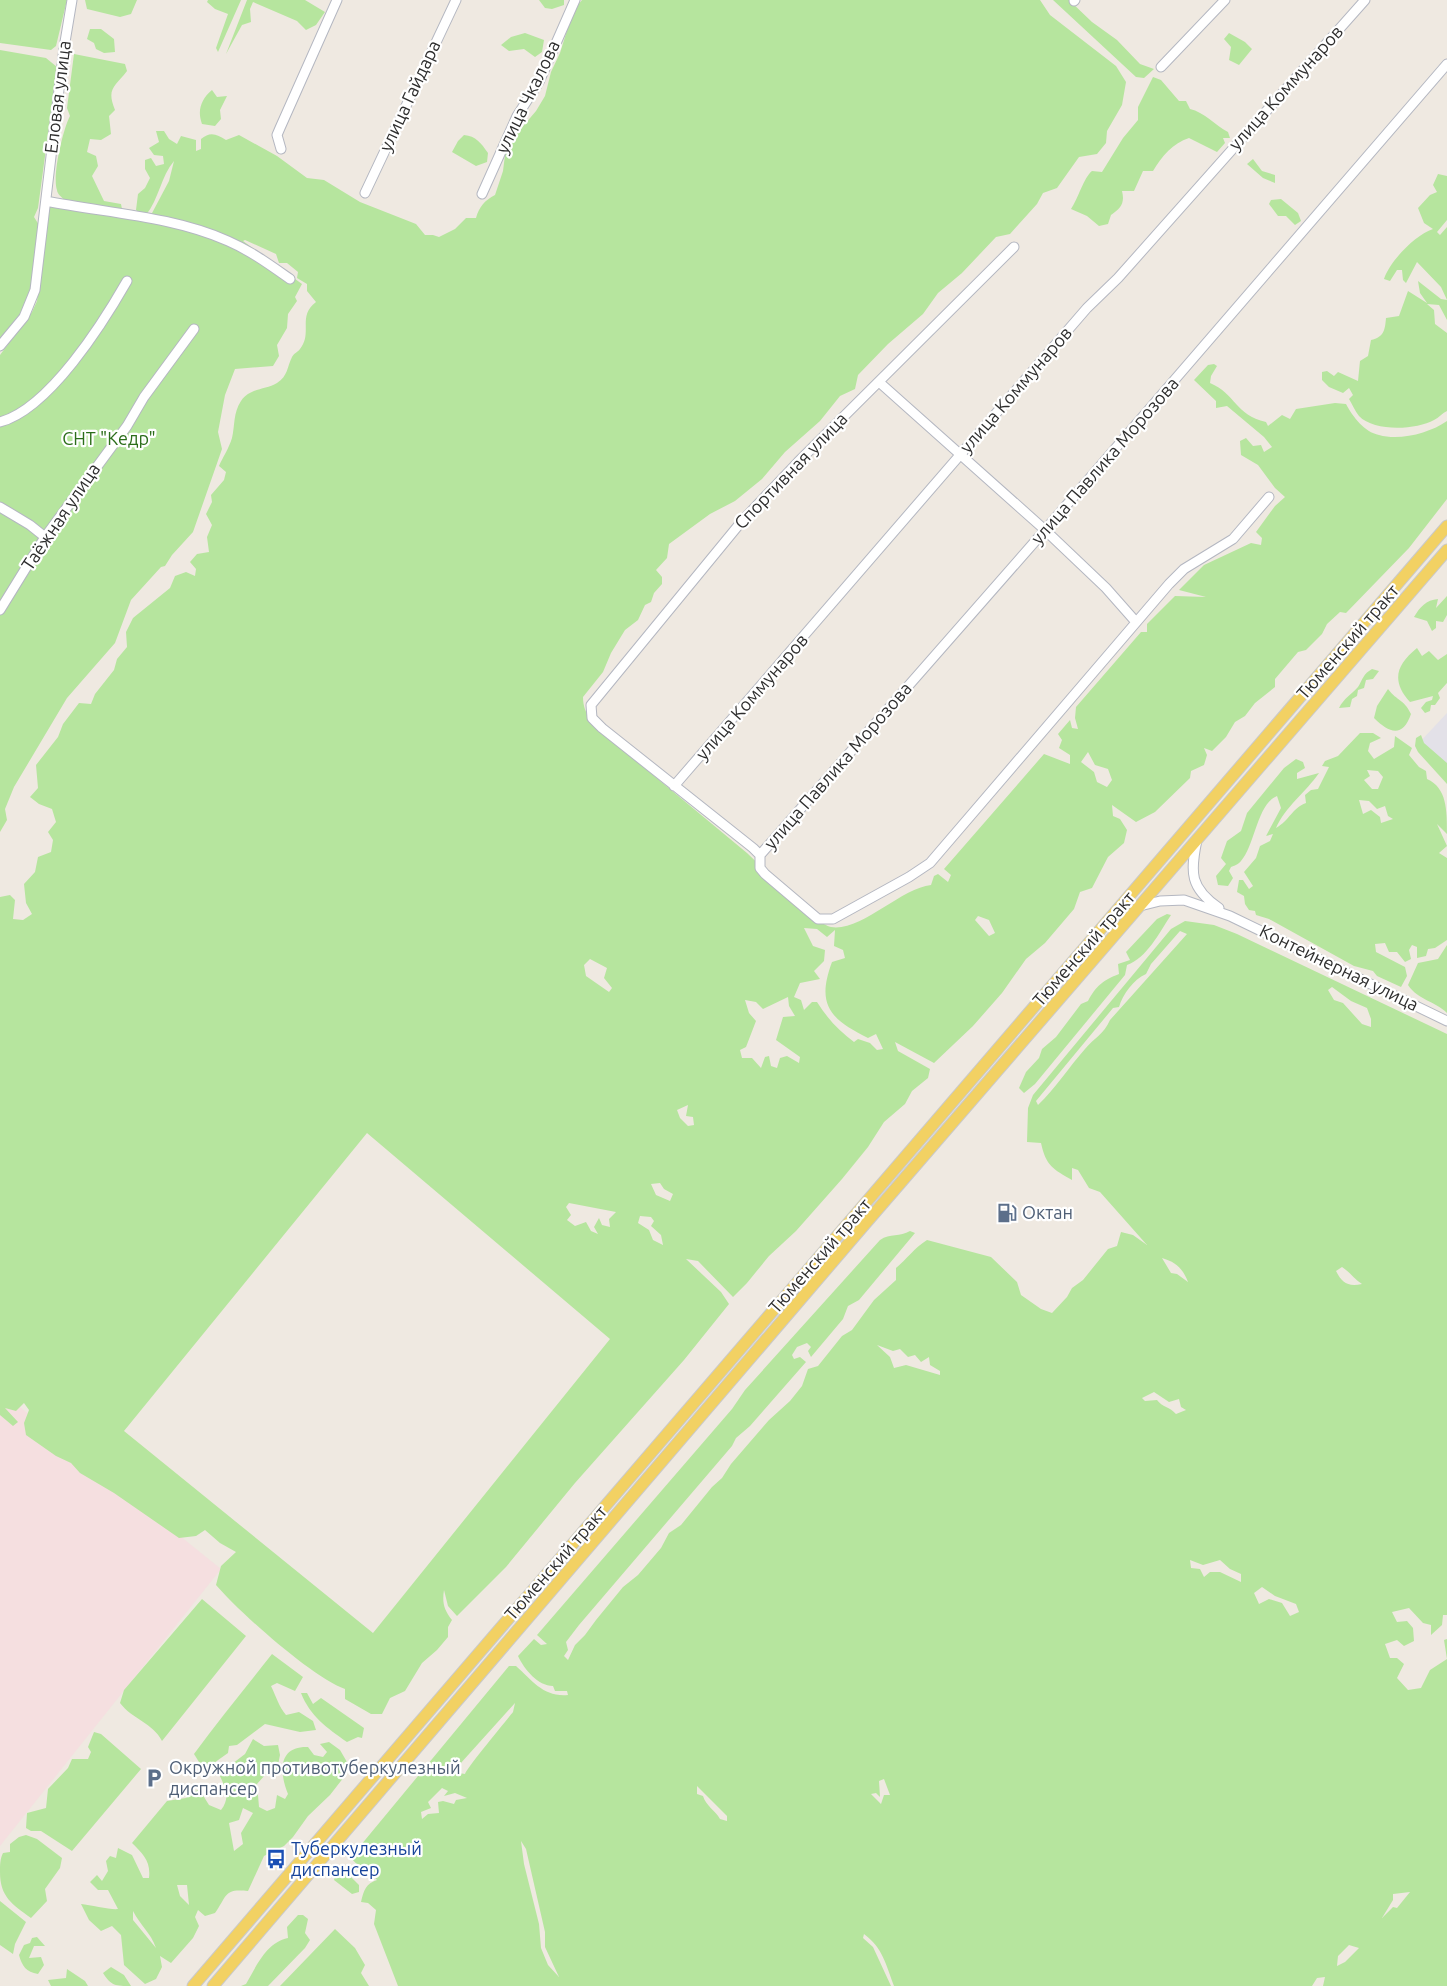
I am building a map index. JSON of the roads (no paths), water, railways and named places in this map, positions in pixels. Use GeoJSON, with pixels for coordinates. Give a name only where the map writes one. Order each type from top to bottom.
{"type":"FeatureCollection","features":[{"type":"Feature","properties":{"kind":"main road","name":"Тюменский тракт"},"geometry":{"type":"LineString","coordinates":[[193,1986],[1447,526]]}},
{"type":"Feature","properties":{"kind":"main road","name":"Тюменский тракт"},"geometry":{"type":"LineString","coordinates":[[213,1986],[1447,550]]}},
{"type":"Feature","properties":{"kind":"street","name":"Еловая улица"},"geometry":{"type":"LineString","coordinates":[[0,346],[15,329],[30,305],[39,266],[64,48],[72,0]]}},
{"type":"Feature","properties":{"kind":"street"},"geometry":{"type":"LineString","coordinates":[[280,149],[277,136],[280,128],[337,0]]}},
{"type":"Feature","properties":{"kind":"street","name":"улица Гайдара"},"geometry":{"type":"LineString","coordinates":[[365,193],[456,0]]}},
{"type":"Feature","properties":{"kind":"street","name":"улица Чкалова"},"geometry":{"type":"LineString","coordinates":[[482,194],[517,116],[539,82],[574,0]]}},
{"type":"Feature","properties":{"kind":"street"},"geometry":{"type":"LineString","coordinates":[[1161,67],[1225,0]]}},
{"type":"Feature","properties":{"kind":"street","name":"улица Коммунаров"},"geometry":{"type":"LineString","coordinates":[[674,786],[1087,308],[1118,278],[1365,0]]}},
{"type":"Feature","properties":{"kind":"street","name":"улица Павлика Морозова"},"geometry":{"type":"LineString","coordinates":[[760,855],[1045,530],[1447,64]]}},
{"type":"Feature","properties":{"kind":"street"},"geometry":{"type":"LineString","coordinates":[[47,198],[65,205],[191,228],[228,241],[251,252],[290,279]]}},
{"type":"Feature","properties":{"kind":"street","name":"Спортивная улица"},"geometry":{"type":"LineString","coordinates":[[674,786],[602,728],[592,718],[590,712],[591,705],[742,521],[1014,247]]}},
{"type":"Feature","properties":{"kind":"street"},"geometry":{"type":"LineString","coordinates":[[0,422],[18,416],[50,388],[98,329],[127,280]]}},
{"type":"Feature","properties":{"kind":"street","name":"Таёжная улица"},"geometry":{"type":"LineString","coordinates":[[0,610],[45,537],[127,426],[144,396],[194,329]]}},
{"type":"Feature","properties":{"kind":"street"},"geometry":{"type":"LineString","coordinates":[[879,382],[1045,530],[1106,588],[1136,622]]}},
{"type":"Feature","properties":{"kind":"street"},"geometry":{"type":"LineString","coordinates":[[674,786],[760,855],[760,868],[765,874],[818,919],[824,920],[845,913],[930,863],[1136,622],[1184,569],[1233,539],[1269,498]]}},
{"type":"Feature","properties":{"kind":"street"},"geometry":{"type":"LineString","coordinates":[[0,507],[30,525],[45,537]]}},
{"type":"Feature","properties":{"kind":"street","name":"Контейнерная улица"},"geometry":{"type":"LineString","coordinates":[[1198,839],[1193,859],[1194,881],[1207,899],[1230,916]]}},
{"type":"Feature","properties":{"kind":"street","name":"Контейнерная улица"},"geometry":{"type":"LineString","coordinates":[[1140,906],[1184,900],[1230,916],[1447,1021]]}},
{"type":"Feature","properties":{"kind":"place","name":"Октан"},"geometry":{"type":"Point","coordinates":[1007,1213]}},
{"type":"Feature","properties":{"kind":"place","name":"Окружной противотуберкулезный диспансер"},"geometry":{"type":"Point","coordinates":[154,1778]}},
{"type":"Feature","properties":{"kind":"place","name":"Туберкулезный диспансер"},"geometry":{"type":"Point","coordinates":[276,1859]}},
{"type":"Feature","properties":{"kind":"park label","name":"СНТ \"Кедр\""},"geometry":{"type":"Point","coordinates":[109,439]}}]}
